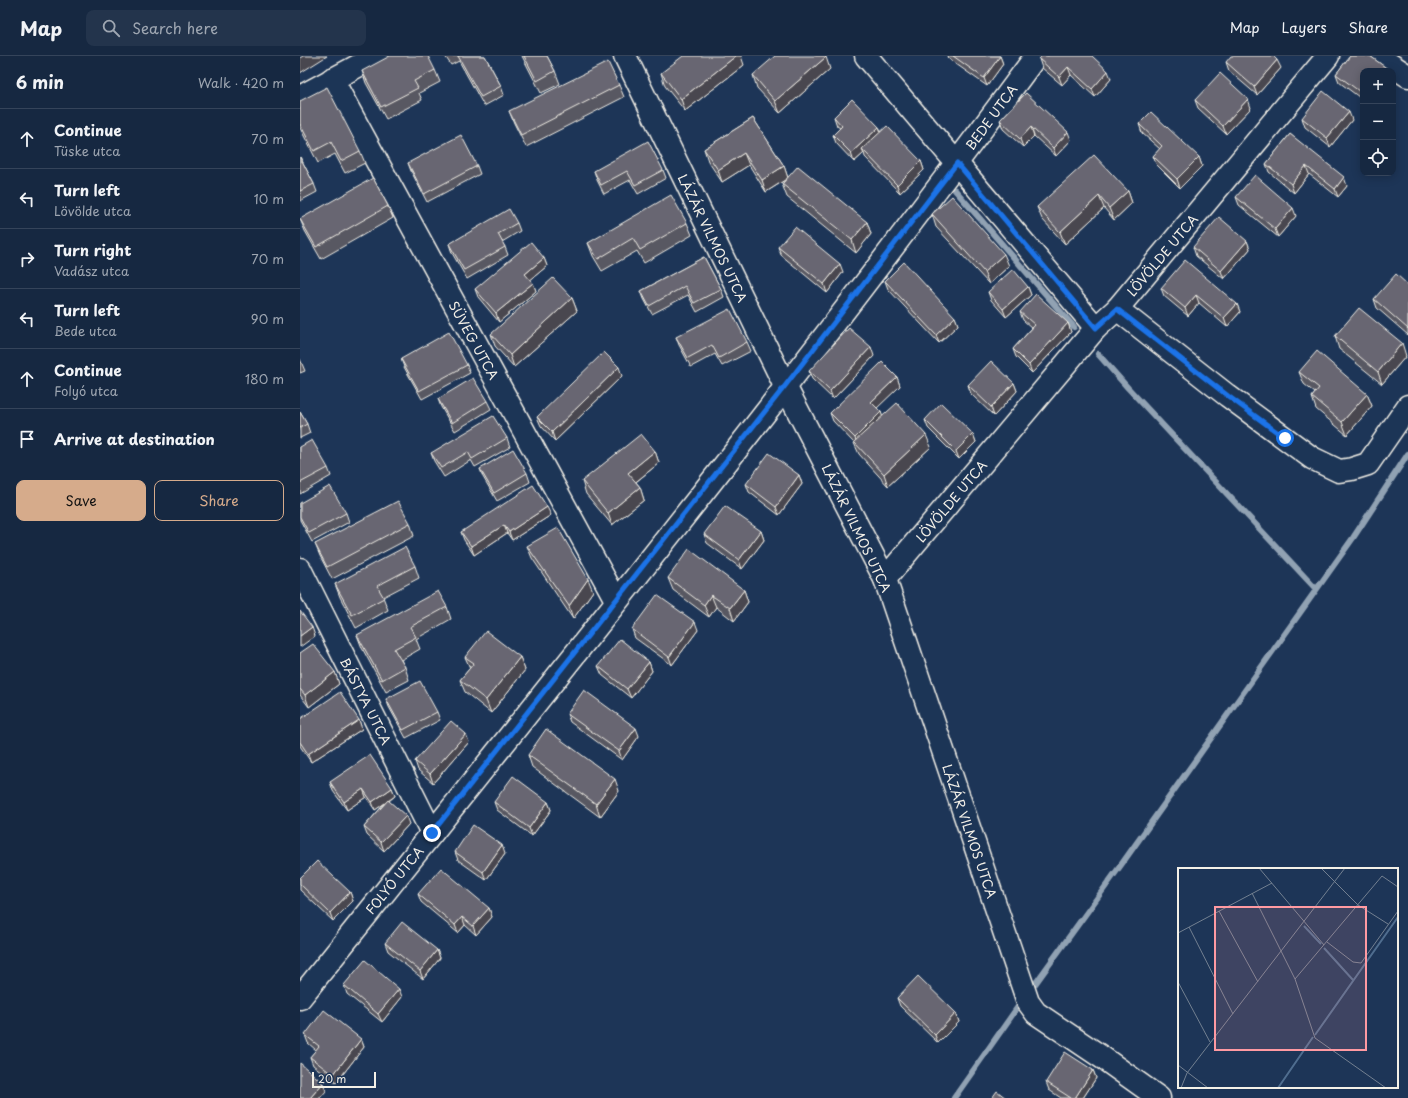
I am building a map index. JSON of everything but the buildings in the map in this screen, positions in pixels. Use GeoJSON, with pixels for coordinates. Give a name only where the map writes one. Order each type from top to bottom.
{"type":"FeatureCollection","features":[{"type":"Feature","properties":{"kind":"street"},"geometry":{"type":"LineString","coordinates":[[300,97],[376,56]]}},
{"type":"Feature","properties":{"kind":"street","name":"LÁZÁR VILMOS UTCA"},"geometry":{"type":"LineString","coordinates":[[625,56],[785,386],[885,579],[1025,994],[1036,1013],[1159,1098]]}},
{"type":"Feature","properties":{"kind":"street"},"geometry":{"type":"LineString","coordinates":[[866,56],[1096,328]]}},
{"type":"Feature","properties":{"kind":"street","name":"BEDE UTCA"},"geometry":{"type":"LineString","coordinates":[[785,386],[957,163],[1036,56]]}},
{"type":"Feature","properties":{"kind":"street","name":"LÖVÖLDE UTCA"},"geometry":{"type":"LineString","coordinates":[[885,579],[1096,328],[1117,309],[1328,56]]}},
{"type":"Feature","properties":{"kind":"street"},"geometry":{"type":"LineString","coordinates":[[1377,56],[1408,76]]}},
{"type":"Feature","properties":{"kind":"street","name":"SÜVEG UTCA"},"geometry":{"type":"LineString","coordinates":[[332,79],[616,600]]}},
{"type":"Feature","properties":{"kind":"street"},"geometry":{"type":"LineString","coordinates":[[1117,309],[1228,396],[1312,458],[1339,471],[1368,464],[1408,406]]}},
{"type":"Feature","properties":{"kind":"street","name":"FOLYÓ UTCA"},"geometry":{"type":"LineString","coordinates":[[300,998],[785,386]]}},
{"type":"Feature","properties":{"kind":"street","name":"BÁSTYA UTCA"},"geometry":{"type":"LineString","coordinates":[[300,569],[432,833]]}},
{"type":"Feature","properties":{"kind":"waterway"},"geometry":{"type":"LineString","coordinates":[[955,190],[1074,327]]}},
{"type":"Feature","properties":{"kind":"waterway"},"geometry":{"type":"LineString","coordinates":[[1098,354],[1316,589]]}},
{"type":"Feature","properties":{"kind":"waterway"},"geometry":{"type":"LineString","coordinates":[[1030,991],[1353,538],[1408,454]]}},
{"type":"Feature","properties":{"kind":"waterway"},"geometry":{"type":"LineString","coordinates":[[954,1098],[1022,1001]]}},
{"type":"Feature","properties":{"kind":"route"},"geometry":{"type":"LineString","coordinates":[[432,833],[785,386],[957,163],[1096,328],[1117,309],[1228,396],[1285,438]]}}]}
